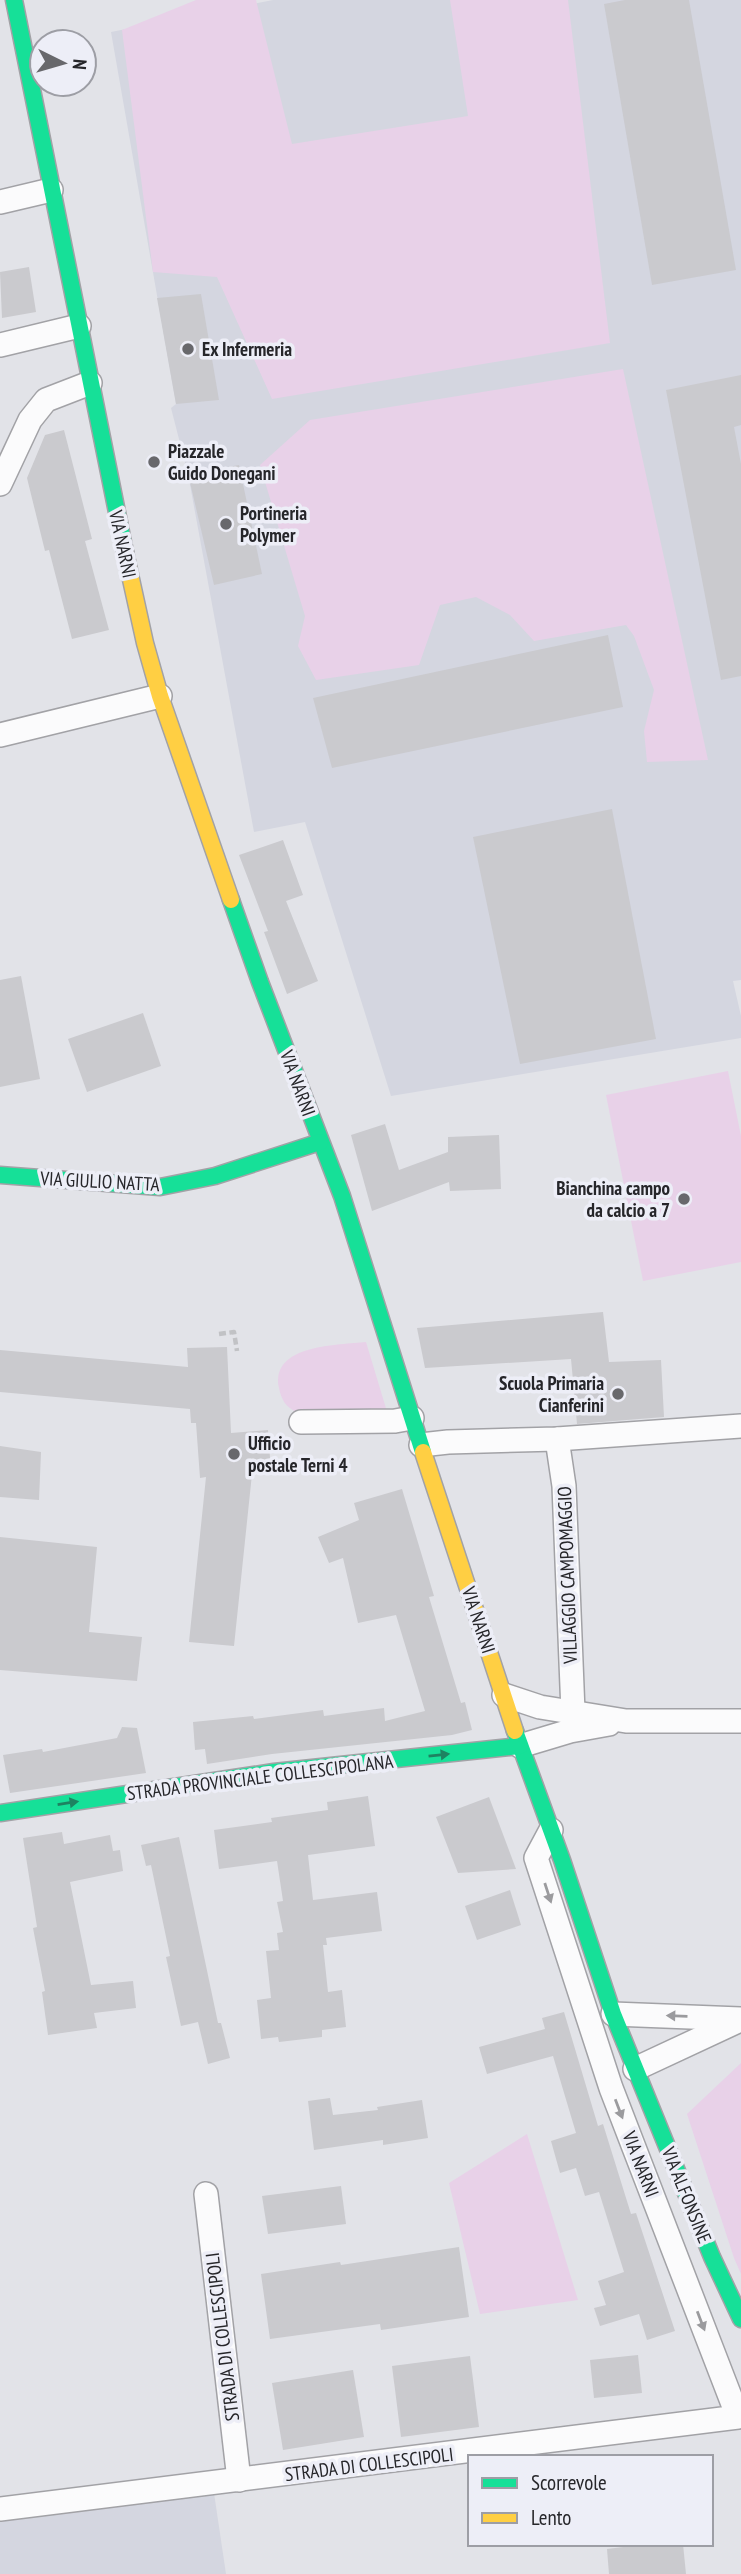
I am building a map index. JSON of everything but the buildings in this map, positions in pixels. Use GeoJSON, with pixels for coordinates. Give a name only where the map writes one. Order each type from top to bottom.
{"type":"FeatureCollection","features":[{"type":"Feature","properties":{"kind":"main road","name":"VIA NARNI"},"geometry":{"type":"LineString","coordinates":[[14,0],[90,383],[145,643],[160,696],[260,982],[342,1196],[520,1746],[613,2014],[635,2069]]}},
{"type":"Feature","properties":{"kind":"main road","name":"VIA GIULIO NATTA"},"geometry":{"type":"LineString","coordinates":[[0,1175],[160,1187],[215,1176],[320,1142]]}},
{"type":"Feature","properties":{"kind":"main road","name":"STRADA PROVINCIALE COLLESCIPOLANA"},"geometry":{"type":"LineString","coordinates":[[0,1813],[274,1772],[520,1746]]}},
{"type":"Feature","properties":{"kind":"main road","name":"VIA ALFONSINE"},"geometry":{"type":"LineString","coordinates":[[635,2069],[712,2257],[741,2319]]}},
{"type":"Feature","properties":{"kind":"street"},"geometry":{"type":"LineString","coordinates":[[0,202],[51,190]]}},
{"type":"Feature","properties":{"kind":"street"},"geometry":{"type":"LineString","coordinates":[[0,345],[79,326]]}},
{"type":"Feature","properties":{"kind":"street"},"geometry":{"type":"LineString","coordinates":[[0,484],[30,420],[46,400],[90,383]]}},
{"type":"Feature","properties":{"kind":"street"},"geometry":{"type":"LineString","coordinates":[[0,735],[160,696]]}},
{"type":"Feature","properties":{"kind":"street"},"geometry":{"type":"LineString","coordinates":[[301,1422],[395,1421],[412,1418]]}},
{"type":"Feature","properties":{"kind":"street"},"geometry":{"type":"LineString","coordinates":[[421,1445],[741,1426]]}},
{"type":"Feature","properties":{"kind":"street","name":"VILLAGGIO CAMPOMAGGIO"},"geometry":{"type":"LineString","coordinates":[[557,1439],[564,1486],[573,1712]]}},
{"type":"Feature","properties":{"kind":"street"},"geometry":{"type":"LineString","coordinates":[[504,1695],[540,1707],[626,1721],[741,1721]]}},
{"type":"Feature","properties":{"kind":"street"},"geometry":{"type":"LineString","coordinates":[[520,1746],[570,1731],[626,1721]]}},
{"type":"Feature","properties":{"kind":"street","name":"VIA NARNI"},"geometry":{"type":"LineString","coordinates":[[551,1830],[536,1858],[611,2088],[738,2417]]}},
{"type":"Feature","properties":{"kind":"street"},"geometry":{"type":"LineString","coordinates":[[613,2014],[741,2019]]}},
{"type":"Feature","properties":{"kind":"street"},"geometry":{"type":"LineString","coordinates":[[635,2069],[741,2019]]}},
{"type":"Feature","properties":{"kind":"street","name":"STRADA DI COLLESCIPOLI"},"geometry":{"type":"LineString","coordinates":[[206,2194],[239,2480]]}},
{"type":"Feature","properties":{"kind":"street","name":"STRADA DI COLLESCIPOLI"},"geometry":{"type":"LineString","coordinates":[[0,2509],[738,2417]]}},
{"type":"Feature","properties":{"kind":"path"},"geometry":{"type":"LineString","coordinates":[[219,1334],[234,1332],[237,1350]]}},
{"type":"Feature","properties":{"kind":"shaded area"},"geometry":{"type":"Polygon","coordinates":[[[196,0],[256,0],[292,144],[468,116],[450,0],[568,0],[610,343],[272,399],[217,277],[153,272],[122,30],[196,0]]]}},
{"type":"Feature","properties":{"kind":"shaded area"},"geometry":{"type":"Polygon","coordinates":[[[273,0],[741,0],[741,980],[733,981],[741,1016],[741,1038],[391,1096],[305,822],[254,832],[188,474],[171,408],[176,404],[111,32],[273,0]]]}},
{"type":"Feature","properties":{"kind":"shaded area"},"geometry":{"type":"Polygon","coordinates":[[[623,369],[708,760],[647,762],[644,731],[654,690],[634,636],[626,625],[534,641],[510,615],[476,597],[440,605],[419,665],[316,680],[298,646],[305,616],[260,465],[310,420],[623,369]]]}},
{"type":"Feature","properties":{"kind":"shaded area","name":"Bianchina campo da calcio a 7"},"geometry":{"type":"Polygon","coordinates":[[[728,1071],[741,1136],[741,1262],[643,1281],[606,1095],[728,1071]]]}},
{"type":"Feature","properties":{"kind":"shaded area"},"geometry":{"type":"Polygon","coordinates":[[[366,1342],[388,1415],[317,1416],[297,1412],[285,1403],[279,1388],[279,1374],[285,1363],[295,1355],[324,1346],[366,1342]]]}},
{"type":"Feature","properties":{"kind":"shaded area"},"geometry":{"type":"Polygon","coordinates":[[[741,2063],[741,2274],[687,2114],[741,2063]]]}},
{"type":"Feature","properties":{"kind":"shaded area"},"geometry":{"type":"Polygon","coordinates":[[[527,2134],[578,2300],[480,2314],[449,2183],[527,2134]]]}},
{"type":"Feature","properties":{"kind":"shaded area"},"geometry":{"type":"Polygon","coordinates":[[[214,2493],[226,2574],[0,2574],[0,2517],[214,2493]]]}},
{"type":"Feature","properties":{"kind":"traffic: fast"},"geometry":{"type":"LineString","coordinates":[[14,0],[125,552]]}},
{"type":"Feature","properties":{"kind":"traffic: fast"},"geometry":{"type":"LineString","coordinates":[[231,900],[342,1196],[423,1452]]}},
{"type":"Feature","properties":{"kind":"traffic: fast"},"geometry":{"type":"LineString","coordinates":[[0,1175],[160,1187],[215,1176],[320,1142]]}},
{"type":"Feature","properties":{"kind":"traffic: fast"},"geometry":{"type":"LineString","coordinates":[[515,1731],[562,1860],[613,2014],[712,2257],[741,2319]]}},
{"type":"Feature","properties":{"kind":"traffic: fast"},"geometry":{"type":"LineString","coordinates":[[0,1813],[274,1772],[520,1746]]}},
{"type":"Feature","properties":{"kind":"traffic: slow"},"geometry":{"type":"LineString","coordinates":[[125,552],[160,696],[231,900]]}},
{"type":"Feature","properties":{"kind":"traffic: slow"},"geometry":{"type":"LineString","coordinates":[[423,1452],[515,1731]]}},
{"type":"Feature","properties":{"kind":"place","name":"Ex Infermeria"},"geometry":{"type":"Point","coordinates":[188,349]}},
{"type":"Feature","properties":{"kind":"place","name":"Piazzale Guido Donegani"},"geometry":{"type":"Point","coordinates":[154,462]}},
{"type":"Feature","properties":{"kind":"place","name":"Portineria Polymer"},"geometry":{"type":"Point","coordinates":[226,524]}},
{"type":"Feature","properties":{"kind":"place","name":"Bianchina campo da calcio a 7"},"geometry":{"type":"Point","coordinates":[684,1199]}},
{"type":"Feature","properties":{"kind":"place","name":"Scuola Primaria Cianferini"},"geometry":{"type":"Point","coordinates":[618,1394]}},
{"type":"Feature","properties":{"kind":"place","name":"Ufficio postale Terni 4"},"geometry":{"type":"Point","coordinates":[234,1454]}}]}
